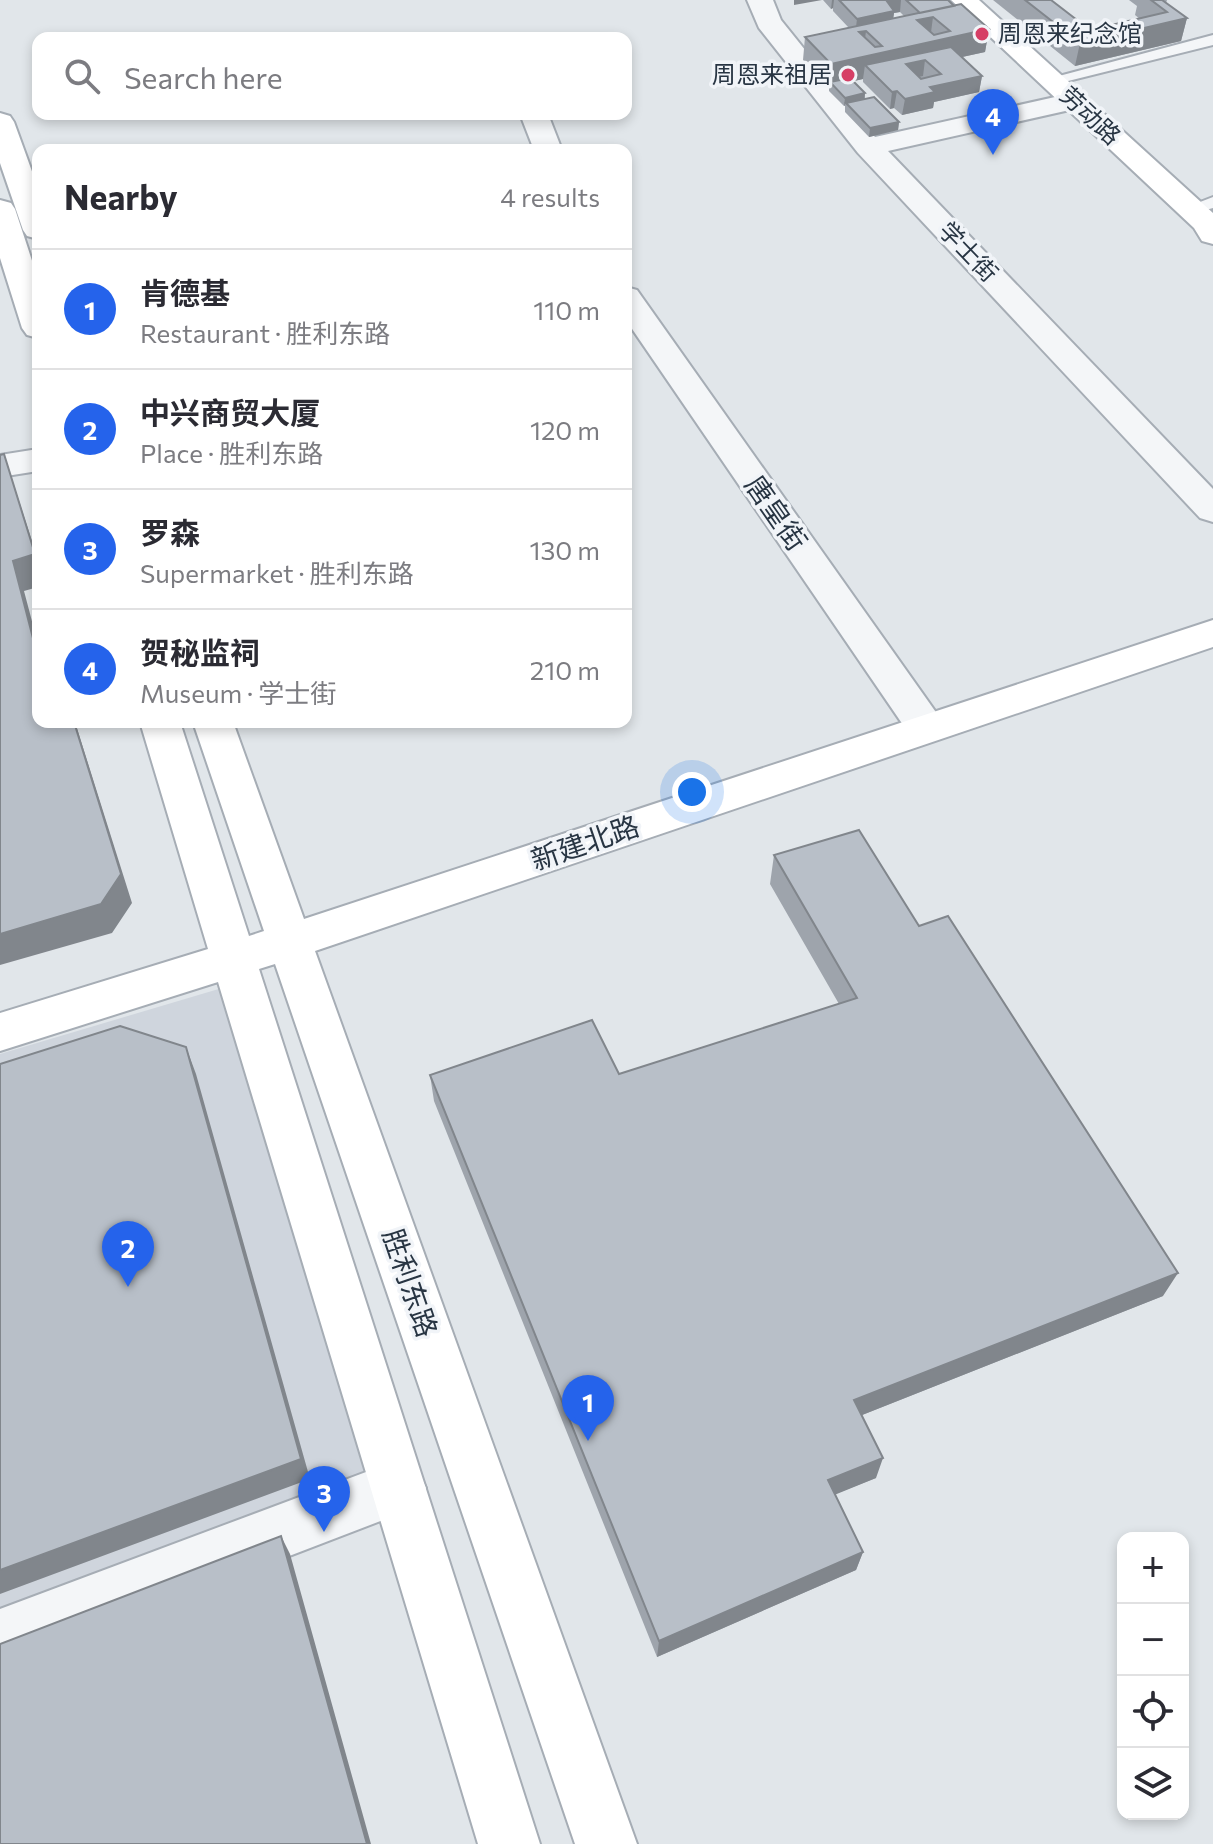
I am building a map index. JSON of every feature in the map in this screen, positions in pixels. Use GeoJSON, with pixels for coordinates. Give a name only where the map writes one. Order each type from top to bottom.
{"type":"FeatureCollection","features":[{"type":"Feature","properties":{"kind":"main road","name":"劳动路"},"geometry":{"type":"LineString","coordinates":[[964,0],[1062,91],[1202,206],[1213,235]]}},
{"type":"Feature","properties":{"kind":"main road"},"geometry":{"type":"LineString","coordinates":[[0,122],[32,213]]}},
{"type":"Feature","properties":{"kind":"main road"},"geometry":{"type":"LineString","coordinates":[[0,209],[32,309]]}},
{"type":"Feature","properties":{"kind":"main road","name":"新建北路"},"geometry":{"type":"LineString","coordinates":[[0,1032],[291,941],[1213,633]]}},
{"type":"Feature","properties":{"kind":"main road"},"geometry":{"type":"LineString","coordinates":[[162,728],[509,1844]]}},
{"type":"Feature","properties":{"kind":"main road","name":"胜利东路"},"geometry":{"type":"LineString","coordinates":[[215,728],[606,1844]]}},
{"type":"Feature","properties":{"kind":"street","name":"学士街"},"geometry":{"type":"LineString","coordinates":[[760,0],[768,22],[868,147],[1213,510]]}},
{"type":"Feature","properties":{"kind":"street"},"geometry":{"type":"LineString","coordinates":[[868,147],[1062,91]]}},
{"type":"Feature","properties":{"kind":"street"},"geometry":{"type":"LineString","coordinates":[[536,120],[546,144]]}},
{"type":"Feature","properties":{"kind":"street","name":"唐皇街"},"geometry":{"type":"LineString","coordinates":[[632,306],[926,728]]}},
{"type":"Feature","properties":{"kind":"street"},"geometry":{"type":"LineString","coordinates":[[0,466],[32,461]]}},
{"type":"Feature","properties":{"kind":"street"},"geometry":{"type":"LineString","coordinates":[[0,1638],[398,1488]]}},
{"type":"Feature","properties":{"kind":"lane"},"geometry":{"type":"LineString","coordinates":[[1062,91],[1213,40]]}},
{"type":"Feature","properties":{"kind":"shaded area"},"geometry":{"type":"Polygon","coordinates":[[[222,988],[371,1483],[0,1614],[0,1054],[222,988]]]}},
{"type":"Feature","properties":{"kind":"building"},"geometry":{"type":"Polygon","coordinates":[[[839,0],[886,0],[894,11],[857,19],[839,0]]]}},
{"type":"Feature","properties":{"kind":"building"},"geometry":{"type":"Polygon","coordinates":[[[906,0],[948,0],[954,6],[920,13],[906,0]]]}},
{"type":"Feature","properties":{"kind":"building"},"geometry":{"type":"Polygon","coordinates":[[[1025,0],[1051,0],[1090,30],[1167,12],[1151,0],[1162,0],[1187,18],[1080,43],[1025,0]]]}},
{"type":"Feature","properties":{"kind":"building"},"geometry":{"type":"Polygon","coordinates":[[[961,4],[989,29],[831,64],[805,37],[961,4]],[[933,17],[917,20],[934,35],[950,31],[933,17]],[[866,31],[859,32],[875,47],[882,46],[866,31]]]}},
{"type":"Feature","properties":{"kind":"building"},"geometry":{"type":"Polygon","coordinates":[[[951,47],[982,76],[930,87],[935,92],[905,99],[897,91],[892,92],[865,65],[951,47]],[[925,60],[906,64],[921,79],[941,74],[925,60]]]}},
{"type":"Feature","properties":{"kind":"building"},"geometry":{"type":"Polygon","coordinates":[[[850,78],[865,93],[845,98],[830,82],[850,78]]]}},
{"type":"Feature","properties":{"kind":"building"},"geometry":{"type":"Polygon","coordinates":[[[874,97],[899,122],[870,128],[846,103],[874,97]]]}},
{"type":"Feature","properties":{"kind":"building"},"geometry":{"type":"Polygon","coordinates":[[[4,454],[32,544],[32,555],[13,561],[32,634],[32,728],[76,728],[121,874],[101,904],[0,934],[0,455],[4,454]]]}},
{"type":"Feature","properties":{"kind":"building"},"geometry":{"type":"Polygon","coordinates":[[[859,830],[919,926],[948,916],[1178,1273],[854,1400],[883,1458],[828,1480],[863,1552],[659,1641],[430,1075],[592,1020],[619,1074],[857,998],[774,855],[859,830]]]}},
{"type":"Feature","properties":{"kind":"building"},"geometry":{"type":"Polygon","coordinates":[[[120,1026],[186,1047],[301,1459],[0,1570],[0,1064],[120,1026]]]}},
{"type":"Feature","properties":{"kind":"building"},"geometry":{"type":"Polygon","coordinates":[[[281,1536],[367,1844],[0,1844],[0,1644],[281,1536]]]}},
{"type":"Feature","properties":{"kind":"place","name":"周恩来纪念馆"},"geometry":{"type":"Point","coordinates":[982,34]}},
{"type":"Feature","properties":{"kind":"place","name":"周恩来祖居"},"geometry":{"type":"Point","coordinates":[848,75]}},
{"type":"Feature","properties":{"kind":"place","name":"贺秘监祠"},"geometry":{"type":"Point","coordinates":[993,155]}},
{"type":"Feature","properties":{"kind":"place","name":"中兴商贸大厦"},"geometry":{"type":"Point","coordinates":[128,1287]}},
{"type":"Feature","properties":{"kind":"place","name":"肯德基"},"geometry":{"type":"Point","coordinates":[588,1441]}},
{"type":"Feature","properties":{"kind":"place","name":"罗森"},"geometry":{"type":"Point","coordinates":[324,1532]}}]}
